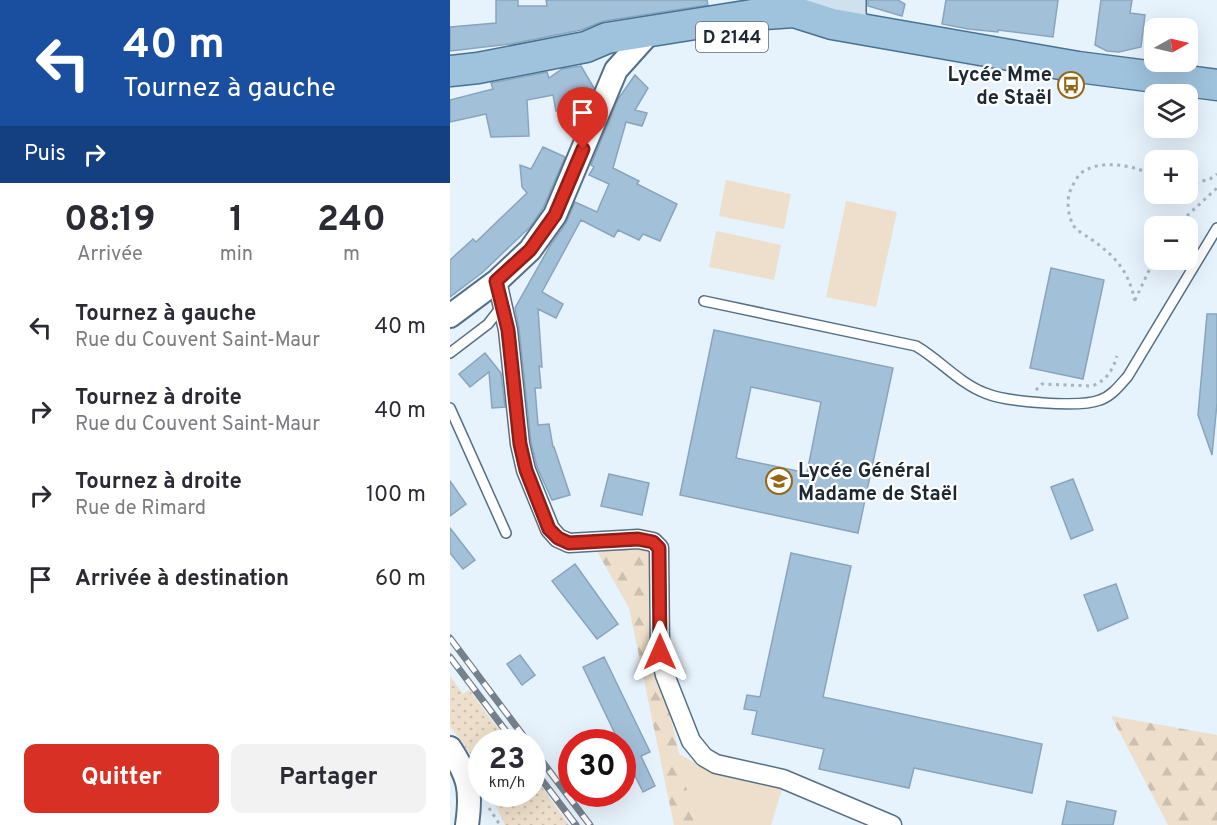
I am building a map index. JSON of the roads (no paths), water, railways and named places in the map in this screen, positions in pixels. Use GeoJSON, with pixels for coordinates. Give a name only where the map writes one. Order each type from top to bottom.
{"type":"FeatureCollection","features":[{"type":"Feature","properties":{"kind":"main road"},"geometry":{"type":"LineString","coordinates":[[840,18],[852,17],[852,0]]}},
{"type":"Feature","properties":{"kind":"main road","name":"D 2144"},"geometry":{"type":"LineString","coordinates":[[642,40],[752,15],[794,12],[840,18],[1078,67],[1214,83]]}},
{"type":"Feature","properties":{"kind":"main road","name":"D 2144"},"geometry":{"type":"LineString","coordinates":[[450,71],[478,68],[585,47],[607,38],[674,45],[840,18]]}},
{"type":"Feature","properties":{"kind":"street"},"geometry":{"type":"LineString","coordinates":[[450,316],[496,281],[530,250],[555,215],[616,70],[642,40]]}},
{"type":"Feature","properties":{"kind":"street"},"geometry":{"type":"LineString","coordinates":[[496,281],[508,330],[520,444],[526,470],[549,529],[558,538],[569,543],[638,539],[653,542],[659,548],[660,652],[665,675],[691,741],[704,757],[716,764],[783,779],[892,825]]}},
{"type":"Feature","properties":{"kind":"street"},"geometry":{"type":"LineString","coordinates":[[450,748],[464,769],[470,789],[468,818]]}},
{"type":"Feature","properties":{"kind":"lane"},"geometry":{"type":"LineString","coordinates":[[704,301],[916,346],[984,393],[1024,402],[1091,403],[1102,400],[1115,392],[1128,376],[1217,228]]}},
{"type":"Feature","properties":{"kind":"lane"},"geometry":{"type":"LineString","coordinates":[[450,353],[488,324],[502,306]]}},
{"type":"Feature","properties":{"kind":"lane"},"geometry":{"type":"LineString","coordinates":[[450,408],[506,533]]}},
{"type":"Feature","properties":{"kind":"lane"},"geometry":{"type":"LineString","coordinates":[[450,435],[460,428]]}},
{"type":"Feature","properties":{"kind":"railway"},"geometry":{"type":"LineString","coordinates":[[450,638],[518,729]]}},
{"type":"Feature","properties":{"kind":"railway"},"geometry":{"type":"LineString","coordinates":[[450,657],[504,729]]}},
{"type":"Feature","properties":{"kind":"railway"},"geometry":{"type":"LineString","coordinates":[[546,767],[590,825]]}},
{"type":"Feature","properties":{"kind":"railway"},"geometry":{"type":"LineString","coordinates":[[546,785],[576,825]]}},
{"type":"Feature","properties":{"kind":"place","name":"Lycée Mme de Staël"},"geometry":{"type":"Point","coordinates":[1071,85]}},
{"type":"Feature","properties":{"kind":"place","name":"Lycée Général Madame de Staël"},"geometry":{"type":"Point","coordinates":[779,481]}}]}
